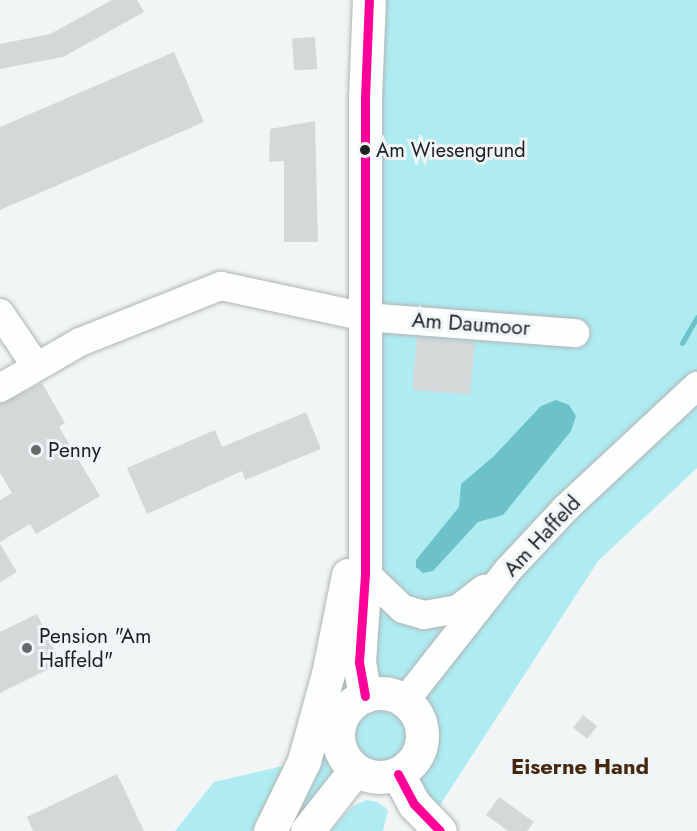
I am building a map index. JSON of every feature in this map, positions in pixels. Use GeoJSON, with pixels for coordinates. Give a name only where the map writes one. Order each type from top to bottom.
{"type":"FeatureCollection","features":[{"type":"Feature","properties":{"kind":"main road"},"geometry":{"type":"LineString","coordinates":[[365,696],[359,662],[365,573],[362,521],[366,317],[365,98],[369,0]]}},
{"type":"Feature","properties":{"kind":"main road"},"geometry":{"type":"LineString","coordinates":[[270,831],[304,761],[362,521]]}},
{"type":"Feature","properties":{"kind":"main road"},"geometry":{"type":"LineString","coordinates":[[382,693],[405,701],[417,714],[422,741],[410,766],[398,774],[371,777],[355,770],[340,751],[339,723],[345,710],[365,696],[382,693]]}},
{"type":"Feature","properties":{"kind":"main road"},"geometry":{"type":"LineString","coordinates":[[307,831],[355,770]]}},
{"type":"Feature","properties":{"kind":"main road"},"geometry":{"type":"LineString","coordinates":[[398,774],[414,804],[440,831]]}},
{"type":"Feature","properties":{"kind":"street"},"geometry":{"type":"LineString","coordinates":[[0,388],[80,342],[221,286],[366,317]]}},
{"type":"Feature","properties":{"kind":"street"},"geometry":{"type":"LineString","coordinates":[[0,313],[36,366]]}},
{"type":"Feature","properties":{"kind":"street","name":"Am Daumoor"},"geometry":{"type":"LineString","coordinates":[[366,317],[575,333]]}},
{"type":"Feature","properties":{"kind":"street","name":"Am Haffeld"},"geometry":{"type":"LineString","coordinates":[[405,701],[509,569],[566,508],[697,386]]}},
{"type":"Feature","properties":{"kind":"street"},"geometry":{"type":"LineString","coordinates":[[365,573],[403,609],[424,615],[458,609],[509,569]]}},
{"type":"Feature","properties":{"kind":"shaded area"},"geometry":{"type":"Polygon","coordinates":[[[369,0],[697,0],[697,468],[598,561],[429,822],[385,785],[368,783],[353,774],[307,831],[175,831],[214,782],[304,761],[362,521],[369,0]]]}},
{"type":"Feature","properties":{"kind":"shaded area"},"geometry":{"type":"Polygon","coordinates":[[[556,400],[569,405],[576,416],[571,431],[503,515],[478,522],[433,571],[423,573],[416,567],[416,560],[459,507],[461,484],[493,457],[541,406],[556,400]]]}},
{"type":"Feature","properties":{"kind":"shaded area"},"geometry":{"type":"Polygon","coordinates":[[[366,800],[377,802],[388,810],[383,831],[330,831],[352,807],[366,800]]]}},
{"type":"Feature","properties":{"kind":"building"},"geometry":{"type":"Polygon","coordinates":[[[112,0],[137,0],[144,12],[63,57],[0,69],[0,44],[50,34],[112,0]]]}},
{"type":"Feature","properties":{"kind":"building"},"geometry":{"type":"Polygon","coordinates":[[[315,37],[317,69],[294,71],[292,39],[315,37]]]}},
{"type":"Feature","properties":{"kind":"building"},"geometry":{"type":"Polygon","coordinates":[[[174,52],[204,122],[0,210],[0,127],[174,52]]]}},
{"type":"Feature","properties":{"kind":"building"},"geometry":{"type":"Polygon","coordinates":[[[315,121],[318,242],[284,242],[284,161],[269,162],[270,129],[315,121]]]}},
{"type":"Feature","properties":{"kind":"building"},"geometry":{"type":"Polygon","coordinates":[[[417,337],[475,342],[470,395],[412,390],[417,337]]]}},
{"type":"Feature","properties":{"kind":"building","name":"Penny"},"geometry":{"type":"Polygon","coordinates":[[[42,383],[65,423],[59,427],[100,496],[36,534],[30,524],[0,542],[0,500],[12,493],[0,473],[0,404],[42,383]]]}},
{"type":"Feature","properties":{"kind":"building"},"geometry":{"type":"Polygon","coordinates":[[[306,412],[321,449],[245,480],[242,471],[147,514],[127,468],[215,430],[222,447],[306,412]]]}},
{"type":"Feature","properties":{"kind":"building"},"geometry":{"type":"Polygon","coordinates":[[[0,544],[17,572],[0,582],[0,544]]]}},
{"type":"Feature","properties":{"kind":"building","name":"Pension \"Am Haffeld\""},"geometry":{"type":"Polygon","coordinates":[[[37,614],[61,663],[0,693],[0,632],[37,614]]]}},
{"type":"Feature","properties":{"kind":"building"},"geometry":{"type":"Polygon","coordinates":[[[583,715],[597,726],[587,739],[573,728],[583,715]]]}},
{"type":"Feature","properties":{"kind":"building"},"geometry":{"type":"Polygon","coordinates":[[[117,774],[144,831],[33,831],[27,817],[117,774]]]}},
{"type":"Feature","properties":{"kind":"building"},"geometry":{"type":"Polygon","coordinates":[[[499,797],[534,822],[527,831],[508,831],[486,815],[499,797]]]}},
{"type":"Feature","properties":{"kind":"waterway"},"geometry":{"type":"LineString","coordinates":[[682,343],[697,317]]}},
{"type":"Feature","properties":{"kind":"transit line"},"geometry":{"type":"LineString","coordinates":[[365,696],[359,662],[365,573],[365,98],[369,0]]}},
{"type":"Feature","properties":{"kind":"transit line"},"geometry":{"type":"LineString","coordinates":[[398,774],[414,804],[440,831]]}},
{"type":"Feature","properties":{"kind":"place","name":"Am Wiesengrund"},"geometry":{"type":"Point","coordinates":[365,150]}},
{"type":"Feature","properties":{"kind":"place","name":"Penny"},"geometry":{"type":"Point","coordinates":[36,450]}},
{"type":"Feature","properties":{"kind":"place","name":"Pension \"Am Haffeld\""},"geometry":{"type":"Point","coordinates":[27,648]}},
{"type":"Feature","properties":{"kind":"district","name":"Eiserne Hand"},"geometry":{"type":"Point","coordinates":[580,767]}}]}
